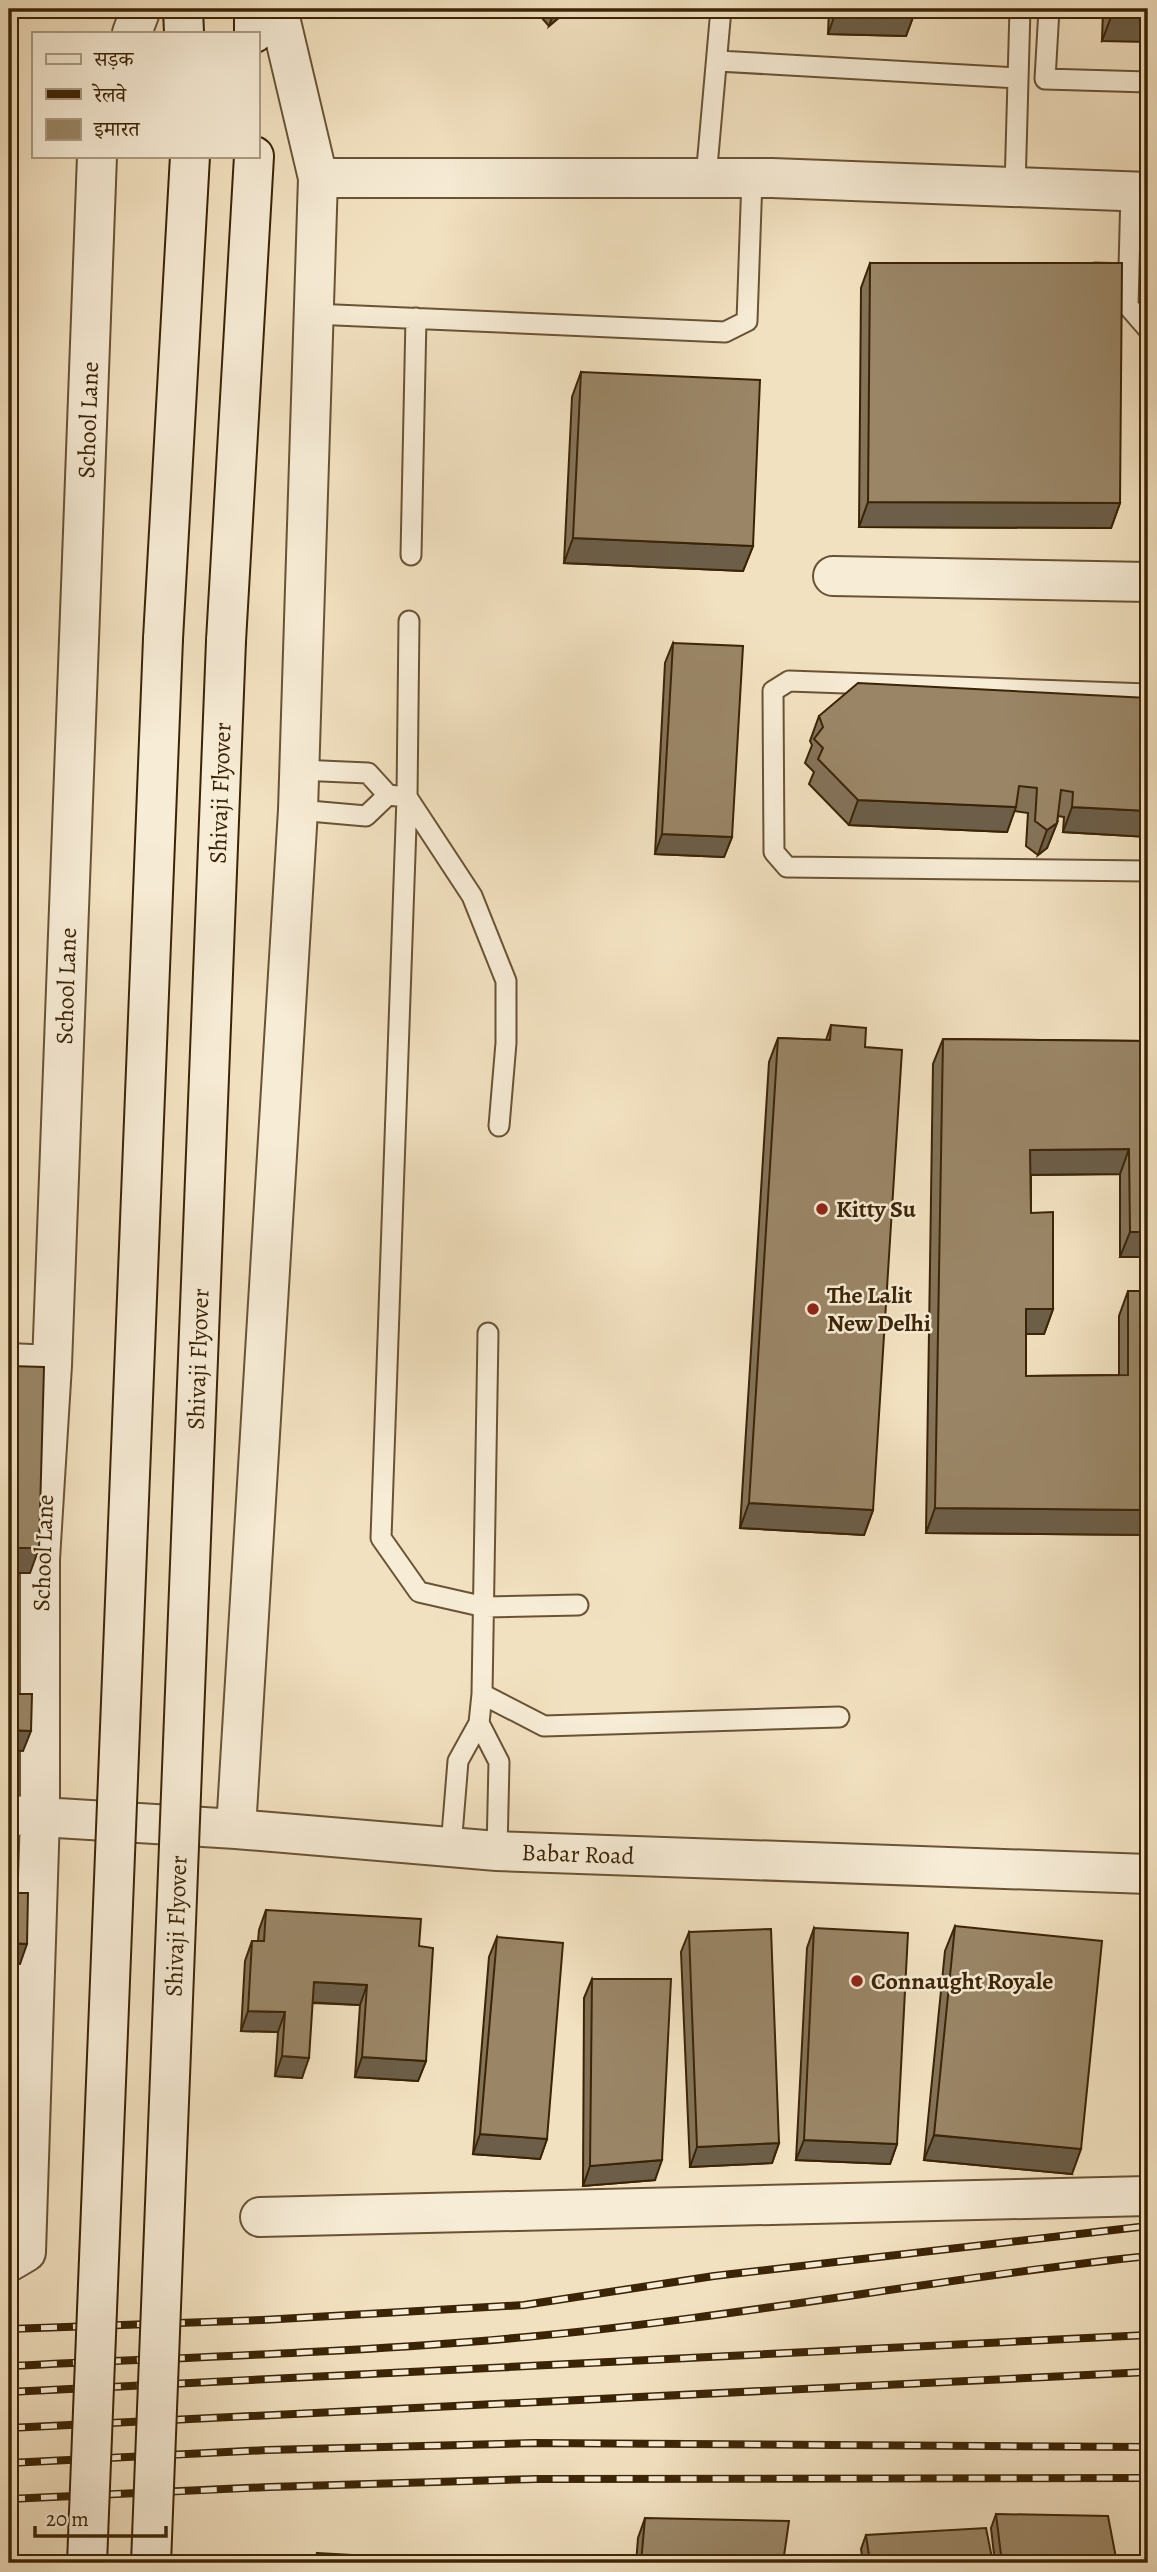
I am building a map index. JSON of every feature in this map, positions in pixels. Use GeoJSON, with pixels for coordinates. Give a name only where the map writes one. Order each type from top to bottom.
{"type":"FeatureCollection","features":[{"type":"Feature","properties":{"kind":"street"},"geometry":{"type":"LineString","coordinates":[[132,32],[141,9]]}},
{"type":"Feature","properties":{"kind":"street"},"geometry":{"type":"LineString","coordinates":[[183,9],[184,32]]}},
{"type":"Feature","properties":{"kind":"street"},"geometry":{"type":"LineString","coordinates":[[254,9],[254,32]]}},
{"type":"Feature","properties":{"kind":"street"},"geometry":{"type":"LineString","coordinates":[[236,1829],[298,810],[318,178],[278,9]]}},
{"type":"Feature","properties":{"kind":"street","name":"School Lane"},"geometry":{"type":"LineString","coordinates":[[9,2262],[26,2252],[24,1816],[52,1365],[97,158]]}},
{"type":"Feature","properties":{"kind":"street"},"geometry":{"type":"LineString","coordinates":[[87,2563],[163,639],[190,158]]}},
{"type":"Feature","properties":{"kind":"street","name":"Shivaji Flyover"},"geometry":{"type":"LineString","coordinates":[[150,2563],[226,641],[254,158]]}},
{"type":"Feature","properties":{"kind":"street"},"geometry":{"type":"LineString","coordinates":[[318,178],[752,178],[1140,191]]}},
{"type":"Feature","properties":{"kind":"street"},"geometry":{"type":"LineString","coordinates":[[833,576],[1148,582]]}},
{"type":"Feature","properties":{"kind":"street"},"geometry":{"type":"LineString","coordinates":[[9,1363],[52,1365]]}},
{"type":"Feature","properties":{"kind":"street","name":"Babar Road"},"geometry":{"type":"LineString","coordinates":[[24,1816],[236,1829],[497,1851],[1148,1874]]}},
{"type":"Feature","properties":{"kind":"street"},"geometry":{"type":"LineString","coordinates":[[260,2217],[1148,2196]]}},
{"type":"Feature","properties":{"kind":"lane"},"geometry":{"type":"LineString","coordinates":[[706,178],[721,9]]}},
{"type":"Feature","properties":{"kind":"lane"},"geometry":{"type":"LineString","coordinates":[[1014,187],[1020,9]]}},
{"type":"Feature","properties":{"kind":"lane"},"geometry":{"type":"LineString","coordinates":[[1049,9],[1045,79],[1148,82]]}},
{"type":"Feature","properties":{"kind":"lane"},"geometry":{"type":"LineString","coordinates":[[718,61],[1018,78]]}},
{"type":"Feature","properties":{"kind":"lane"},"geometry":{"type":"LineString","coordinates":[[313,314],[725,332],[747,321],[752,178]]}},
{"type":"Feature","properties":{"kind":"lane"},"geometry":{"type":"LineString","coordinates":[[1140,191],[1129,274],[1128,306],[1148,329]]}},
{"type":"Feature","properties":{"kind":"lane"},"geometry":{"type":"LineString","coordinates":[[1075,272],[1129,274]]}},
{"type":"Feature","properties":{"kind":"lane"},"geometry":{"type":"LineString","coordinates":[[411,555],[416,318]]}},
{"type":"Feature","properties":{"kind":"lane"},"geometry":{"type":"LineString","coordinates":[[409,621],[398,796],[381,1538],[419,1592],[485,1607],[578,1605]]}},
{"type":"Feature","properties":{"kind":"lane"},"geometry":{"type":"LineString","coordinates":[[1148,694],[789,681],[773,691],[774,852],[786,867],[1148,871]]}},
{"type":"Feature","properties":{"kind":"lane"},"geometry":{"type":"LineString","coordinates":[[299,770],[368,773],[398,796],[471,895],[506,981],[506,1043],[499,1126]]}},
{"type":"Feature","properties":{"kind":"lane"},"geometry":{"type":"LineString","coordinates":[[298,810],[366,816],[398,796]]}},
{"type":"Feature","properties":{"kind":"lane"},"geometry":{"type":"LineString","coordinates":[[451,1847],[458,1761],[479,1723],[482,1694],[488,1333]]}},
{"type":"Feature","properties":{"kind":"lane"},"geometry":{"type":"LineString","coordinates":[[482,1694],[544,1726],[839,1717]]}},
{"type":"Feature","properties":{"kind":"lane"},"geometry":{"type":"LineString","coordinates":[[479,1723],[499,1762],[497,1851]]}},
{"type":"Feature","properties":{"kind":"building"},"geometry":{"type":"Polygon","coordinates":[[[870,263],[1122,263],[1120,503],[868,502],[870,263]]]}},
{"type":"Feature","properties":{"kind":"building"},"geometry":{"type":"Polygon","coordinates":[[[581,372],[760,380],[753,546],[573,538],[581,372]]]}},
{"type":"Feature","properties":{"kind":"building"},"geometry":{"type":"Polygon","coordinates":[[[673,643],[743,646],[732,837],[662,834],[673,643]]]}},
{"type":"Feature","properties":{"kind":"building"},"geometry":{"type":"Polygon","coordinates":[[[858,683],[1148,698],[1148,811],[1072,807],[1073,792],[1061,790],[1057,823],[1047,830],[1035,821],[1037,788],[1019,786],[1016,807],[858,800],[818,759],[823,748],[814,739],[823,727],[819,716],[858,683]]]}},
{"type":"Feature","properties":{"kind":"building"},"geometry":{"type":"Polygon","coordinates":[[[831,1025],[866,1028],[865,1047],[902,1050],[873,1510],[749,1503],[778,1038],[830,1040],[831,1025]]]}},
{"type":"Feature","properties":{"kind":"building"},"geometry":{"type":"Polygon","coordinates":[[[943,1039],[1148,1041],[1148,1232],[1130,1232],[1129,1149],[1030,1150],[1031,1213],[1053,1212],[1053,1309],[1026,1309],[1026,1376],[1128,1375],[1128,1291],[1148,1291],[1148,1510],[935,1508],[943,1039]]]}},
{"type":"Feature","properties":{"kind":"building"},"geometry":{"type":"Polygon","coordinates":[[[9,1366],[44,1367],[39,1548],[9,1548],[9,1366]]]}},
{"type":"Feature","properties":{"kind":"building"},"geometry":{"type":"Polygon","coordinates":[[[9,1694],[32,1694],[31,1731],[9,1730],[9,1694]]]}},
{"type":"Feature","properties":{"kind":"building"},"geometry":{"type":"Polygon","coordinates":[[[9,1893],[28,1893],[27,1944],[9,1943],[9,1893]]]}},
{"type":"Feature","properties":{"kind":"building"},"geometry":{"type":"Polygon","coordinates":[[[266,1910],[421,1919],[419,1946],[433,1948],[426,2061],[362,2057],[367,1985],[314,1982],[309,2058],[282,2056],[285,2012],[248,2011],[252,1941],[264,1941],[266,1910]]]}},
{"type":"Feature","properties":{"kind":"building"},"geometry":{"type":"Polygon","coordinates":[[[955,1926],[1102,1941],[1081,2149],[934,2135],[955,1926]]]}},
{"type":"Feature","properties":{"kind":"building"},"geometry":{"type":"Polygon","coordinates":[[[814,1928],[908,1933],[897,2144],[804,2140],[814,1928]]]}},
{"type":"Feature","properties":{"kind":"building"},"geometry":{"type":"Polygon","coordinates":[[[771,1929],[779,2143],[697,2147],[689,1932],[771,1929]]]}},
{"type":"Feature","properties":{"kind":"building"},"geometry":{"type":"Polygon","coordinates":[[[497,1937],[563,1943],[547,2139],[480,2134],[497,1937]]]}},
{"type":"Feature","properties":{"kind":"building"},"geometry":{"type":"Polygon","coordinates":[[[592,1979],[671,1979],[662,2160],[590,2166],[592,1979]]]}},
{"type":"Feature","properties":{"kind":"building"},"geometry":{"type":"Polygon","coordinates":[[[9,1997],[17,1997],[16,2041],[9,2040],[9,1997]]]}},
{"type":"Feature","properties":{"kind":"building"},"geometry":{"type":"Polygon","coordinates":[[[996,2514],[1108,2516],[1117,2563],[1002,2563],[996,2514]]]}},
{"type":"Feature","properties":{"kind":"building"},"geometry":{"type":"Polygon","coordinates":[[[645,2518],[789,2521],[783,2563],[641,2563],[645,2518]]]}},
{"type":"Feature","properties":{"kind":"building"},"geometry":{"type":"Polygon","coordinates":[[[986,2528],[993,2563],[870,2563],[866,2535],[986,2528]]]}},
{"type":"Feature","properties":{"kind":"building"},"geometry":{"type":"Polygon","coordinates":[[[317,2553],[352,2555],[352,2563],[318,2563],[317,2553]]]}},
{"type":"Feature","properties":{"kind":"railway"},"geometry":{"type":"LineString","coordinates":[[9,2329],[262,2320],[524,2305],[714,2276],[1148,2226]]}},
{"type":"Feature","properties":{"kind":"railway"},"geometry":{"type":"LineString","coordinates":[[9,2366],[332,2351],[526,2337],[682,2319],[1148,2256]]}},
{"type":"Feature","properties":{"kind":"railway"},"geometry":{"type":"LineString","coordinates":[[9,2392],[1148,2335]]}},
{"type":"Feature","properties":{"kind":"railway"},"geometry":{"type":"LineString","coordinates":[[9,2428],[1148,2372]]}},
{"type":"Feature","properties":{"kind":"railway"},"geometry":{"type":"LineString","coordinates":[[9,2463],[267,2450],[534,2443],[1148,2447]]}},
{"type":"Feature","properties":{"kind":"railway"},"geometry":{"type":"LineString","coordinates":[[9,2499],[269,2487],[536,2479],[1148,2478]]}},
{"type":"Feature","properties":{"kind":"place","name":"Kitty Su"},"geometry":{"type":"Point","coordinates":[822,1209]}},
{"type":"Feature","properties":{"kind":"place","name":"The Lalit New Delhi"},"geometry":{"type":"Point","coordinates":[813,1309]}},
{"type":"Feature","properties":{"kind":"place","name":"Connaught Royale"},"geometry":{"type":"Point","coordinates":[857,1981]}}]}
